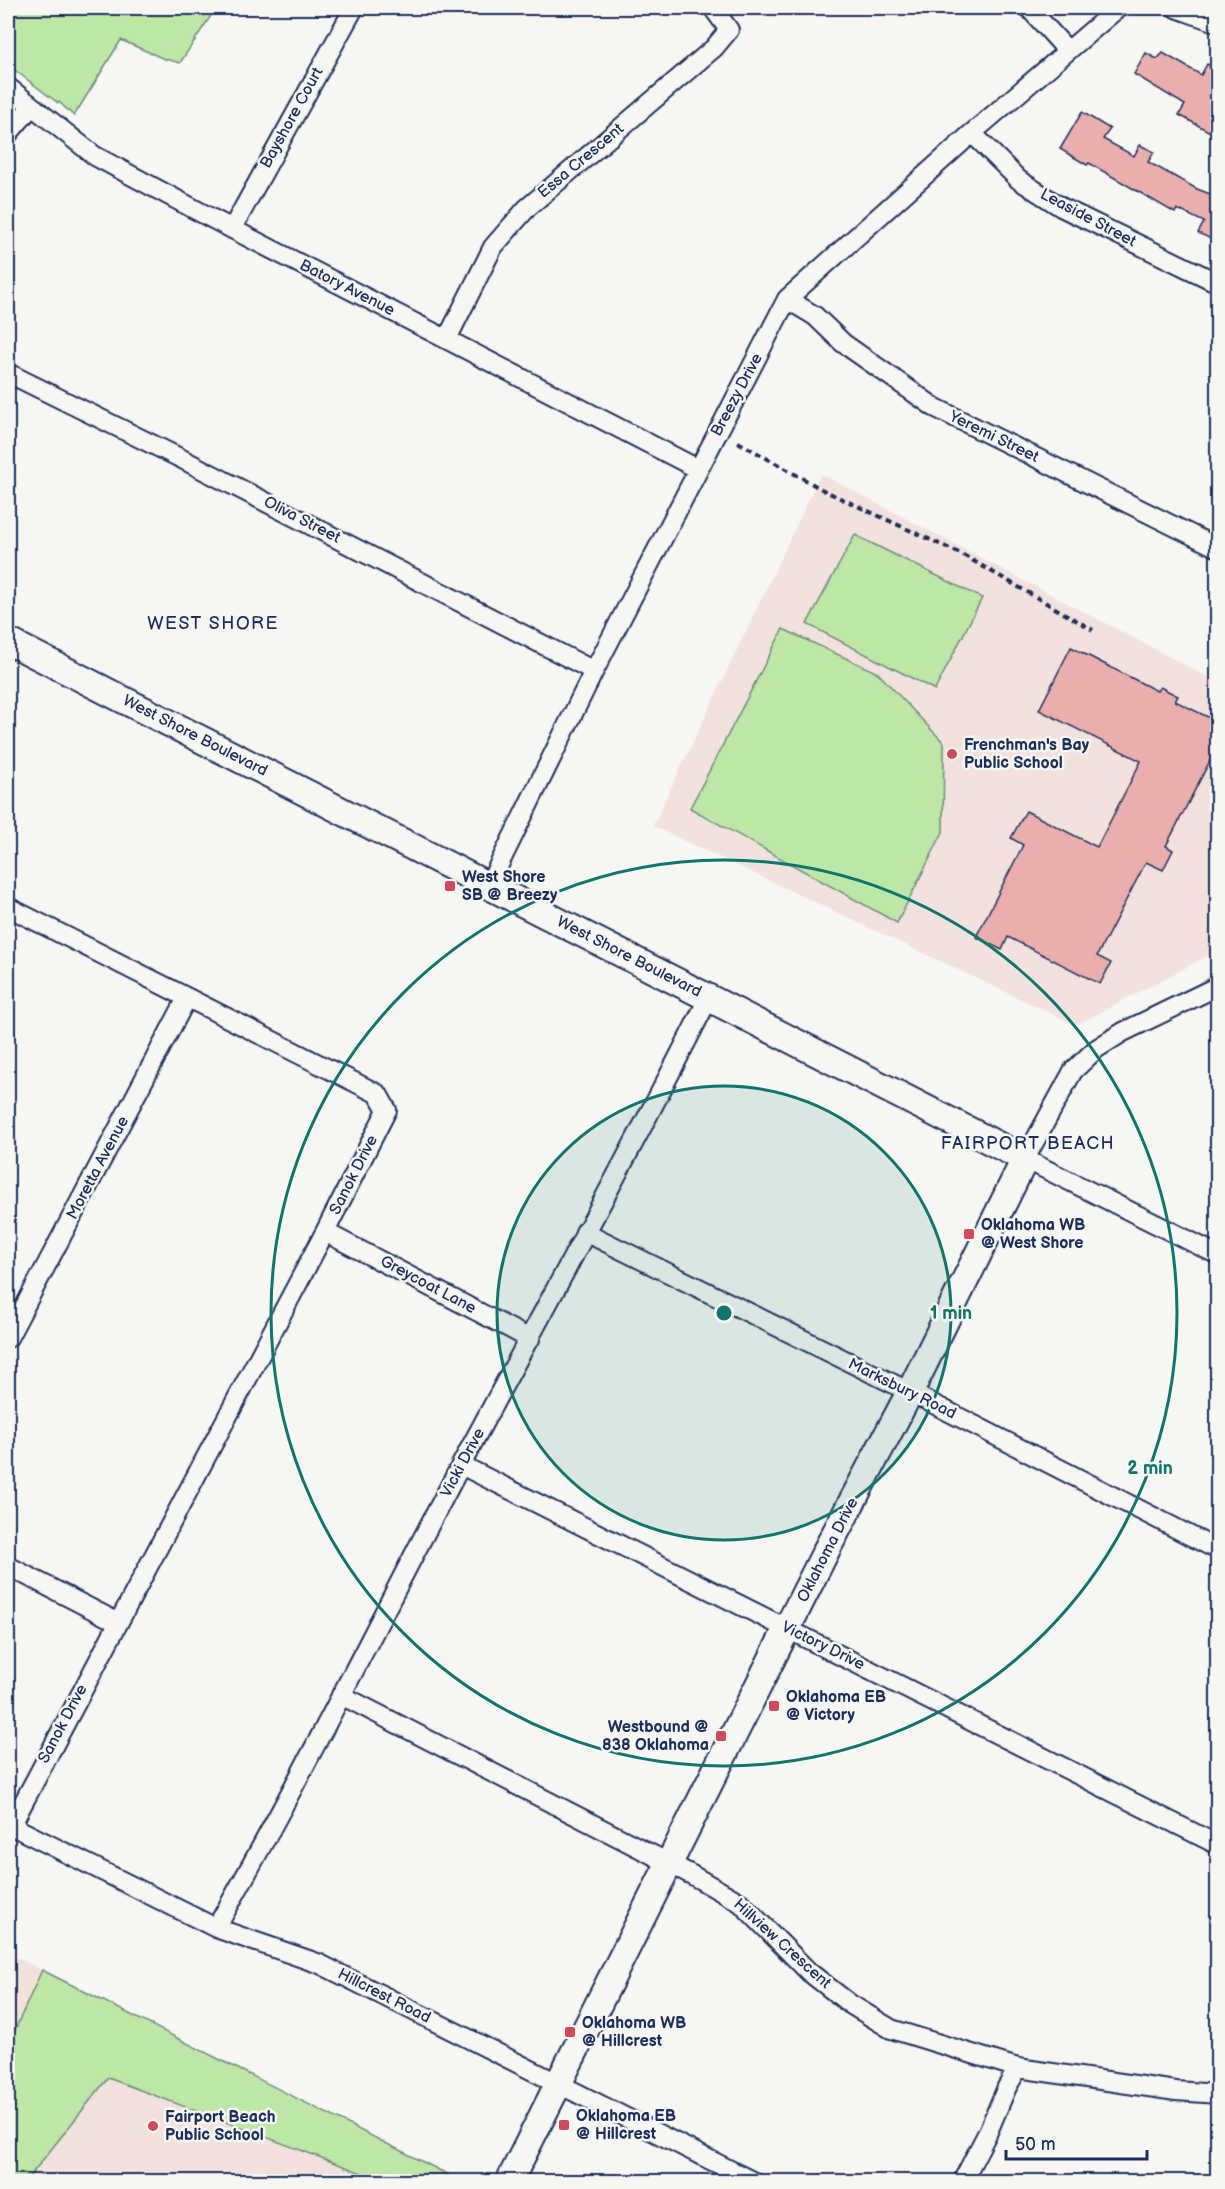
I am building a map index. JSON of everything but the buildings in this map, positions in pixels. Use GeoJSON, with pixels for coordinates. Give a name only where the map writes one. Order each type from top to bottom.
{"type":"FeatureCollection","features":[{"type":"Feature","properties":{"kind":"street","name":"Bayshore Court"},"geometry":{"type":"LineString","coordinates":[[232,229],[354,8]]}},
{"type":"Feature","properties":{"kind":"street","name":"Essa Crescent"},"geometry":{"type":"LineString","coordinates":[[447,339],[493,248],[527,207],[714,48],[729,30],[713,8]]}},
{"type":"Feature","properties":{"kind":"street"},"geometry":{"type":"LineString","coordinates":[[1029,8],[1067,50]]}},
{"type":"Feature","properties":{"kind":"street","name":"Breezy Drive"},"geometry":{"type":"LineString","coordinates":[[489,885],[594,670],[787,299],[972,133],[1118,8]]}},
{"type":"Feature","properties":{"kind":"street"},"geometry":{"type":"LineString","coordinates":[[1176,8],[1218,23]]}},
{"type":"Feature","properties":{"kind":"street","name":"Batory Avenue"},"geometry":{"type":"LineString","coordinates":[[8,87],[95,156],[698,469]]}},
{"type":"Feature","properties":{"kind":"street"},"geometry":{"type":"LineString","coordinates":[[8,135],[31,107]]}},
{"type":"Feature","properties":{"kind":"street","name":"Leaside Street"},"geometry":{"type":"LineString","coordinates":[[972,133],[1019,180],[1061,207],[1218,284]]}},
{"type":"Feature","properties":{"kind":"street","name":"Yeremi Street"},"geometry":{"type":"LineString","coordinates":[[787,299],[814,316],[843,343],[934,408],[1218,548]]}},
{"type":"Feature","properties":{"kind":"street","name":"Oliva Street"},"geometry":{"type":"LineString","coordinates":[[8,373],[180,458],[594,670]]}},
{"type":"Feature","properties":{"kind":"street","name":"West Shore Boulevard"},"geometry":{"type":"LineString","coordinates":[[8,641],[1218,1256]]}},
{"type":"Feature","properties":{"kind":"street","name":"Sanok Drive"},"geometry":{"type":"LineString","coordinates":[[8,907],[378,1094],[387,1110],[325,1232],[9,1825]]}},
{"type":"Feature","properties":{"kind":"street","name":"Oklahoma Drive"},"geometry":{"type":"LineString","coordinates":[[509,2181],[829,1545],[910,1392],[1025,1159],[1073,1071],[1096,1049],[1123,1032],[1218,986]]}},
{"type":"Feature","properties":{"kind":"street","name":"Vicki Drive"},"geometry":{"type":"LineString","coordinates":[[216,1928],[530,1339],[709,997]]}},
{"type":"Feature","properties":{"kind":"street","name":"Moretta Avenue"},"geometry":{"type":"LineString","coordinates":[[8,1338],[187,998]]}},
{"type":"Feature","properties":{"kind":"street","name":"Greycoat Lane"},"geometry":{"type":"LineString","coordinates":[[325,1232],[530,1339]]}},
{"type":"Feature","properties":{"kind":"street","name":"Marksbury Road"},"geometry":{"type":"LineString","coordinates":[[585,1232],[910,1392],[1218,1550]]}},
{"type":"Feature","properties":{"kind":"street","name":"Victory Drive"},"geometry":{"type":"LineString","coordinates":[[461,1465],[1218,1845]]}},
{"type":"Feature","properties":{"kind":"street"},"geometry":{"type":"LineString","coordinates":[[8,1566],[117,1622]]}},
{"type":"Feature","properties":{"kind":"street","name":"Hillview Crescent"},"geometry":{"type":"LineString","coordinates":[[341,1695],[668,1863],[741,1903],[809,1972],[850,2004],[891,2029],[1018,2068],[1176,2091],[1218,2094]]}},
{"type":"Feature","properties":{"kind":"street","name":"Hillcrest Road"},"geometry":{"type":"LineString","coordinates":[[9,1825],[216,1928],[320,1964],[754,2181]]}},
{"type":"Feature","properties":{"kind":"street"},"geometry":{"type":"LineString","coordinates":[[962,2181],[1018,2068]]}},
{"type":"Feature","properties":{"kind":"path"},"geometry":{"type":"LineString","coordinates":[[738,442],[825,491],[963,555],[1093,630]]}},
{"type":"Feature","properties":{"kind":"shaded area","name":"Frenchman's Bay Public School"},"geometry":{"type":"Polygon","coordinates":[[[821,474],[1217,682],[1217,951],[1076,1025],[653,826],[821,474]]]}},
{"type":"Feature","properties":{"kind":"shaded area"},"geometry":{"type":"Polygon","coordinates":[[[8,1953],[42,1970],[8,2045],[8,1953]]]}},
{"type":"Feature","properties":{"kind":"shaded area","name":"Fairport Beach Public School"},"geometry":{"type":"Polygon","coordinates":[[[108,2078],[367,2175],[449,2175],[446,2182],[26,2182],[108,2078]]]}},
{"type":"Feature","properties":{"kind":"green space"},"geometry":{"type":"Polygon","coordinates":[[[13,8],[216,8],[180,63],[162,58],[121,40],[74,116],[59,102],[8,65],[8,14],[13,8]]]}},
{"type":"Feature","properties":{"kind":"green space"},"geometry":{"type":"Polygon","coordinates":[[[855,535],[982,598],[935,690],[807,624],[855,535]]]}},
{"type":"Feature","properties":{"kind":"green space"},"geometry":{"type":"Polygon","coordinates":[[[783,629],[878,673],[944,743],[943,832],[897,923],[690,808],[783,629]]]}},
{"type":"Feature","properties":{"kind":"green space"},"geometry":{"type":"Polygon","coordinates":[[[42,1970],[449,2175],[367,2175],[108,2078],[26,2181],[8,2181],[8,2045],[42,1970]]]}},
{"type":"Feature","properties":{"kind":"place","name":"Frenchman's Bay Public School"},"geometry":{"type":"Point","coordinates":[952,754]}},
{"type":"Feature","properties":{"kind":"place","name":"West Shore SB @ Breezy"},"geometry":{"type":"Point","coordinates":[450,886]}},
{"type":"Feature","properties":{"kind":"place","name":"Oklahoma WB @ West Shore"},"geometry":{"type":"Point","coordinates":[969,1234]}},
{"type":"Feature","properties":{"kind":"place","name":"Oklahoma EB @ Victory"},"geometry":{"type":"Point","coordinates":[774,1706]}},
{"type":"Feature","properties":{"kind":"place","name":"Westbound @ 838 Oklahoma"},"geometry":{"type":"Point","coordinates":[721,1736]}},
{"type":"Feature","properties":{"kind":"place","name":"Oklahoma WB @ Hillcrest"},"geometry":{"type":"Point","coordinates":[570,2032]}},
{"type":"Feature","properties":{"kind":"place","name":"Oklahoma EB @ Hillcrest"},"geometry":{"type":"Point","coordinates":[564,2125]}},
{"type":"Feature","properties":{"kind":"place","name":"Fairport Beach Public School"},"geometry":{"type":"Point","coordinates":[153,2126]}},
{"type":"Feature","properties":{"kind":"district","name":"WEST SHORE"},"geometry":{"type":"Point","coordinates":[213,623]}},
{"type":"Feature","properties":{"kind":"district","name":"FAIRPORT BEACH"},"geometry":{"type":"Point","coordinates":[1028,1143]}}]}
